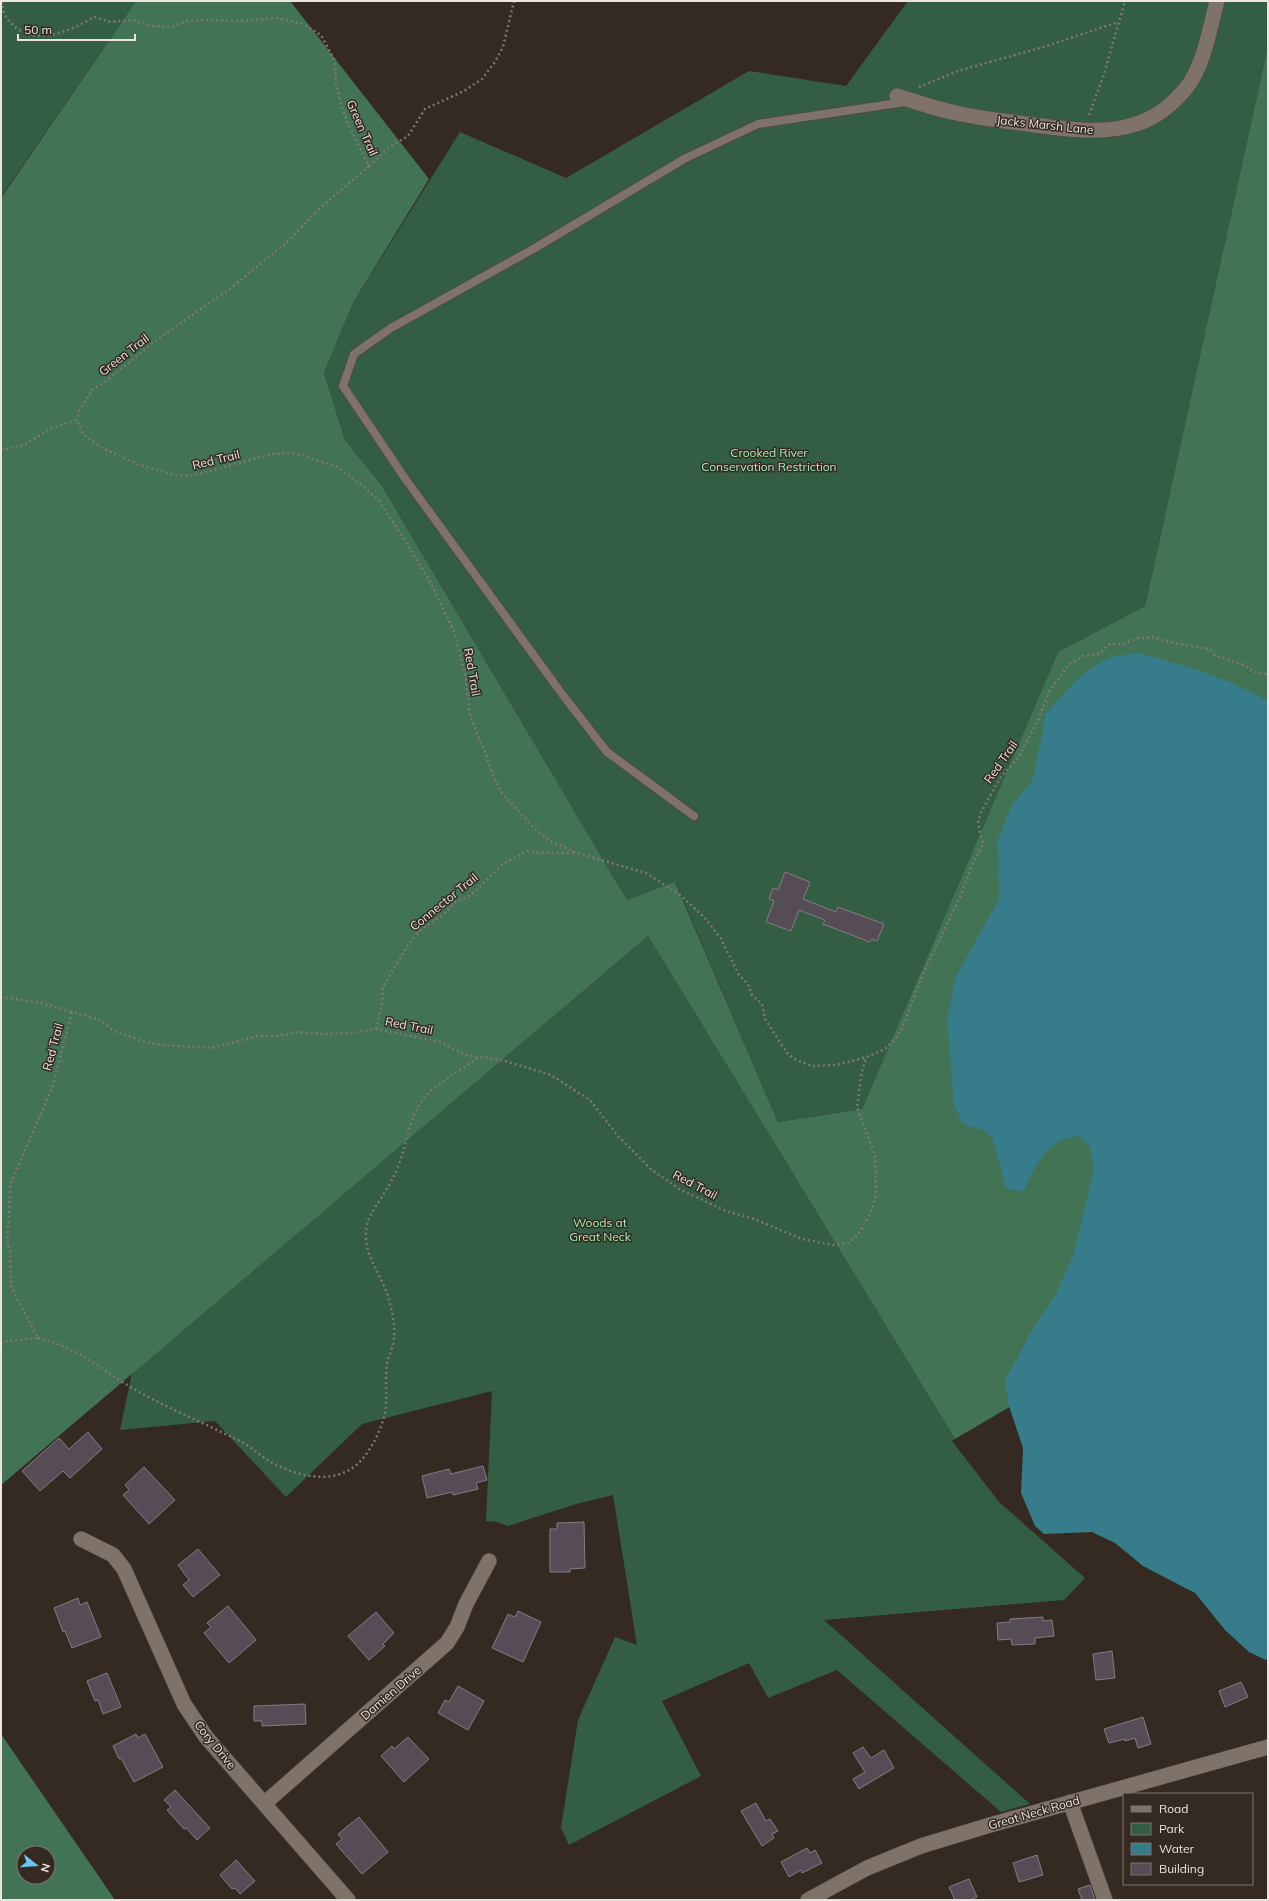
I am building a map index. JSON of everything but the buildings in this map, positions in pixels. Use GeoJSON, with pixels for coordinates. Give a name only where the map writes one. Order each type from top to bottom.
{"type":"FeatureCollection","features":[{"type":"Feature","properties":{"kind":"street","name":"Jacks Marsh Lane"},"geometry":{"type":"LineString","coordinates":[[904,98],[948,111],[981,118],[1083,130],[1106,130],[1138,124],[1156,115],[1173,102],[1188,86],[1197,71],[1217,1]]}},
{"type":"Feature","properties":{"kind":"street","name":"Cory Drive"},"geometry":{"type":"LineString","coordinates":[[81,1539],[113,1555],[124,1569],[184,1704],[206,1737],[348,1900]]}},
{"type":"Feature","properties":{"kind":"street","name":"Damien Drive"},"geometry":{"type":"LineString","coordinates":[[265,1803],[447,1643],[457,1627],[466,1604],[489,1561]]}},
{"type":"Feature","properties":{"kind":"street","name":"Great Neck Road"},"geometry":{"type":"LineString","coordinates":[[808,1900],[860,1871],[907,1851],[944,1838],[1268,1747]]}},
{"type":"Feature","properties":{"kind":"street"},"geometry":{"type":"LineString","coordinates":[[1070,1802],[1105,1900]]}},
{"type":"Feature","properties":{"kind":"lane"},"geometry":{"type":"LineString","coordinates":[[694,816],[607,752],[562,694],[404,477],[343,386],[354,354],[391,328],[535,248],[684,160],[758,124],[904,98]]}},
{"type":"Feature","properties":{"kind":"path","name":"Green Trail"},"geometry":{"type":"LineString","coordinates":[[2,1],[2,10],[9,21],[17,30],[30,35],[44,35],[63,32],[94,17],[111,22],[132,20],[151,26],[171,27],[187,21],[240,21],[278,18],[303,24],[321,35],[335,61],[336,83],[341,104],[347,122],[369,166],[318,210],[286,243],[230,288],[162,336],[106,381],[93,389],[78,413],[78,420]]}},
{"type":"Feature","properties":{"kind":"path"},"geometry":{"type":"LineString","coordinates":[[369,166],[391,146],[408,136],[424,109],[464,91],[482,79],[495,62],[503,47],[514,1]]}},
{"type":"Feature","properties":{"kind":"path"},"geometry":{"type":"LineString","coordinates":[[1083,130],[1104,74],[1125,1]]}},
{"type":"Feature","properties":{"kind":"path"},"geometry":{"type":"LineString","coordinates":[[904,98],[958,71],[1118,22]]}},
{"type":"Feature","properties":{"kind":"path"},"geometry":{"type":"LineString","coordinates":[[1,449],[24,445],[51,428],[78,420]]}},
{"type":"Feature","properties":{"kind":"path","name":"Red Trail"},"geometry":{"type":"LineString","coordinates":[[78,420],[83,434],[100,447],[140,465],[175,475],[188,476],[203,474],[271,454],[287,453],[302,455],[337,467],[364,487],[379,501],[394,522],[428,578],[454,631],[465,674],[470,715],[493,776],[502,793],[534,828],[548,840],[577,853],[646,873],[679,894],[706,919],[721,940],[739,975],[748,984],[752,995],[762,1004],[765,1020],[788,1054],[796,1060],[812,1066],[836,1065],[867,1057],[885,1049],[896,1038],[902,1029],[922,976],[961,895],[971,867],[983,844],[978,823],[981,812],[1001,776],[1020,756],[1038,720],[1050,690],[1069,664],[1083,656],[1098,654],[1110,644],[1123,644],[1138,638],[1153,637],[1170,642],[1208,649],[1215,655],[1243,665],[1255,672],[1268,674]]}},
{"type":"Feature","properties":{"kind":"path","name":"Connector Trail"},"geometry":{"type":"LineString","coordinates":[[376,1029],[382,1005],[383,987],[406,948],[420,930],[442,916],[456,902],[471,895],[503,864],[527,851],[542,853],[577,853]]}},
{"type":"Feature","properties":{"kind":"path"},"geometry":{"type":"LineString","coordinates":[[1,997],[42,1003],[72,1012]]}},
{"type":"Feature","properties":{"kind":"path","name":"Red Trail"},"geometry":{"type":"LineString","coordinates":[[38,1338],[11,1287],[10,1252],[7,1240],[10,1185],[52,1088],[72,1012],[100,1020],[114,1031],[145,1042],[162,1046],[188,1048],[211,1048],[258,1036],[277,1036],[300,1032],[326,1034],[339,1032],[352,1033],[376,1029],[441,1042],[465,1055],[502,1060],[551,1075],[590,1100],[617,1135],[652,1170],[691,1195],[726,1211],[754,1219],[802,1239],[833,1245],[848,1243],[858,1235],[871,1212],[876,1194],[875,1156],[857,1107],[860,1076],[867,1057]]}},
{"type":"Feature","properties":{"kind":"path"},"geometry":{"type":"LineString","coordinates":[[1,1344],[7,1341],[38,1338],[55,1342],[74,1350],[137,1390],[246,1444],[268,1461],[302,1475],[324,1477],[341,1475],[359,1464],[371,1448],[380,1428],[386,1406],[385,1384],[387,1362],[393,1344],[394,1326],[389,1298],[370,1257],[366,1238],[370,1213],[387,1190],[398,1166],[410,1121],[426,1096],[480,1057]]}},
{"type":"Feature","properties":{"kind":"green space"},"geometry":{"type":"Polygon","coordinates":[[[1,1],[136,1],[1,197],[1,1]]]}},
{"type":"Feature","properties":{"kind":"green space"},"geometry":{"type":"Polygon","coordinates":[[[136,1],[290,1],[429,179],[353,303],[324,373],[345,440],[382,486],[627,900],[675,882],[778,1122],[862,1109],[1058,652],[1145,606],[1268,46],[1268,1114],[1148,1326],[955,1439],[648,936],[1,1485],[1,198],[136,1]]]}},
{"type":"Feature","properties":{"kind":"green space","name":"Crooked River Conservation Restriction"},"geometry":{"type":"Polygon","coordinates":[[[908,1],[1268,1],[1268,46],[1145,606],[1058,652],[862,1109],[778,1122],[676,883],[627,900],[382,486],[345,440],[324,373],[353,303],[460,132],[566,178],[749,71],[846,86],[908,1]]]}},
{"type":"Feature","properties":{"kind":"green space","name":"Woods at Great Neck"},"geometry":{"type":"Polygon","coordinates":[[[648,936],[955,1439],[952,1441],[999,1502],[1085,1578],[1064,1600],[824,1620],[1030,1804],[1001,1812],[837,1670],[768,1698],[749,1663],[662,1701],[701,1776],[569,1845],[561,1828],[578,1720],[615,1637],[637,1645],[613,1495],[576,1504],[508,1526],[497,1522],[486,1521],[492,1391],[362,1424],[286,1497],[215,1421],[120,1430],[132,1373],[648,936]]]}},
{"type":"Feature","properties":{"kind":"green space"},"geometry":{"type":"Polygon","coordinates":[[[1,1734],[115,1900],[1,1900],[1,1734]]]}},
{"type":"Feature","properties":{"kind":"water"},"geometry":{"type":"Polygon","coordinates":[[[1138,653],[1221,678],[1268,701],[1268,1659],[1266,1660],[1249,1652],[1225,1630],[1195,1593],[1143,1566],[1115,1543],[1092,1532],[1044,1534],[1035,1526],[1021,1493],[1023,1448],[1009,1406],[1005,1381],[1029,1335],[1056,1294],[1074,1253],[1094,1169],[1090,1147],[1078,1136],[1067,1138],[1057,1143],[1043,1156],[1023,1192],[1006,1188],[993,1139],[985,1131],[963,1124],[954,1105],[947,1020],[956,976],[999,899],[998,839],[1012,805],[1033,779],[1046,713],[1076,680],[1095,665],[1111,657],[1138,653]]]}}]}
